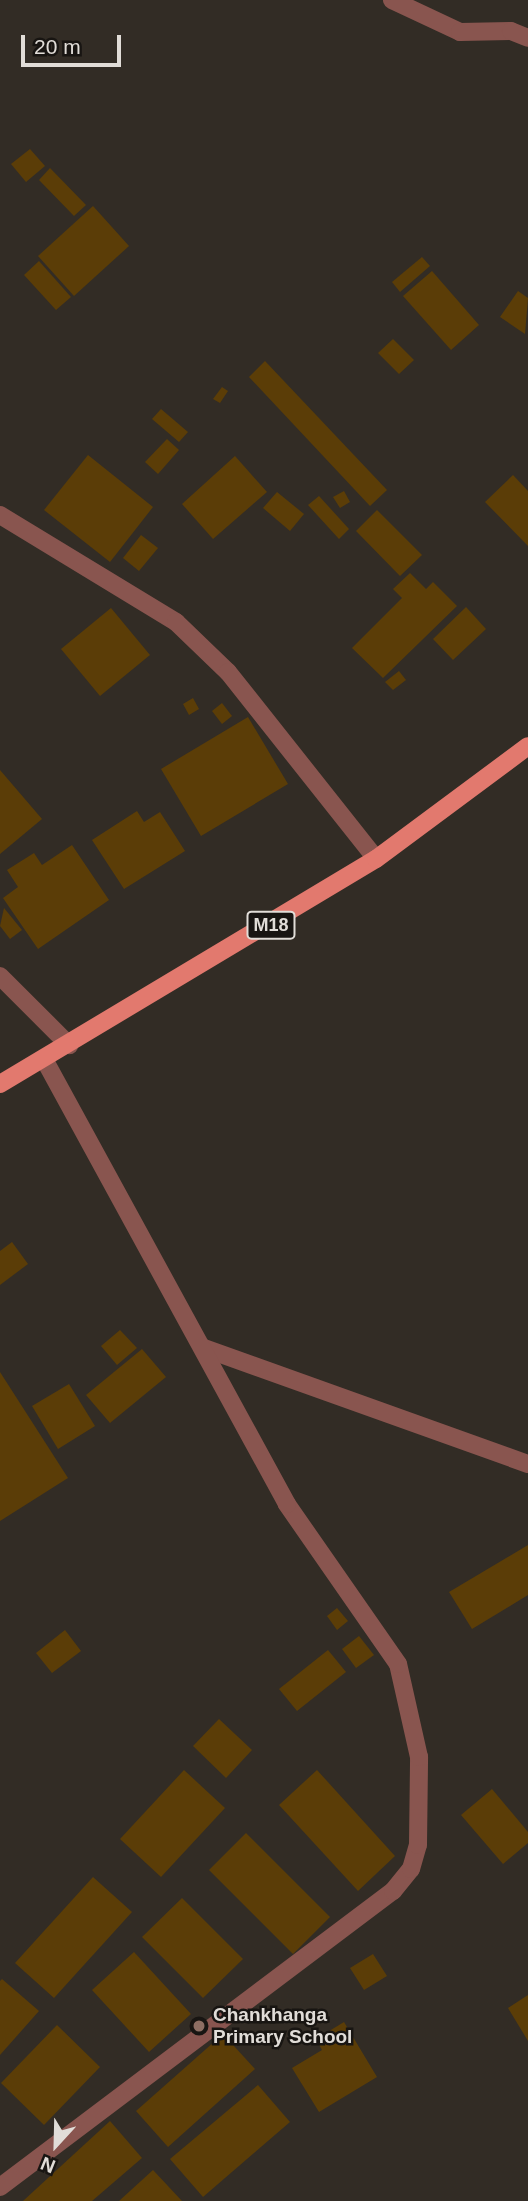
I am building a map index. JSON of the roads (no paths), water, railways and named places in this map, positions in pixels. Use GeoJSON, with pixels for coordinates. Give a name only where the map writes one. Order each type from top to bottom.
{"type":"FeatureCollection","features":[{"type":"Feature","properties":{"kind":"main road","name":"M18"},"geometry":{"type":"LineString","coordinates":[[0,1084],[376,859],[528,746]]}},
{"type":"Feature","properties":{"kind":"street"},"geometry":{"type":"LineString","coordinates":[[392,0],[460,32],[511,31],[528,38]]}},
{"type":"Feature","properties":{"kind":"street"},"geometry":{"type":"LineString","coordinates":[[0,515],[176,622],[228,672],[376,859]]}},
{"type":"Feature","properties":{"kind":"street"},"geometry":{"type":"LineString","coordinates":[[0,976],[69,1045]]}},
{"type":"Feature","properties":{"kind":"street"},"geometry":{"type":"LineString","coordinates":[[0,2187],[393,1891],[411,1869],[418,1845],[419,1757],[398,1664],[287,1504],[44,1059]]}},
{"type":"Feature","properties":{"kind":"street"},"geometry":{"type":"LineString","coordinates":[[204,1349],[528,1464]]}},
{"type":"Feature","properties":{"kind":"place","name":"Chankhanga Primary School"},"geometry":{"type":"Point","coordinates":[199,2026]}}]}
